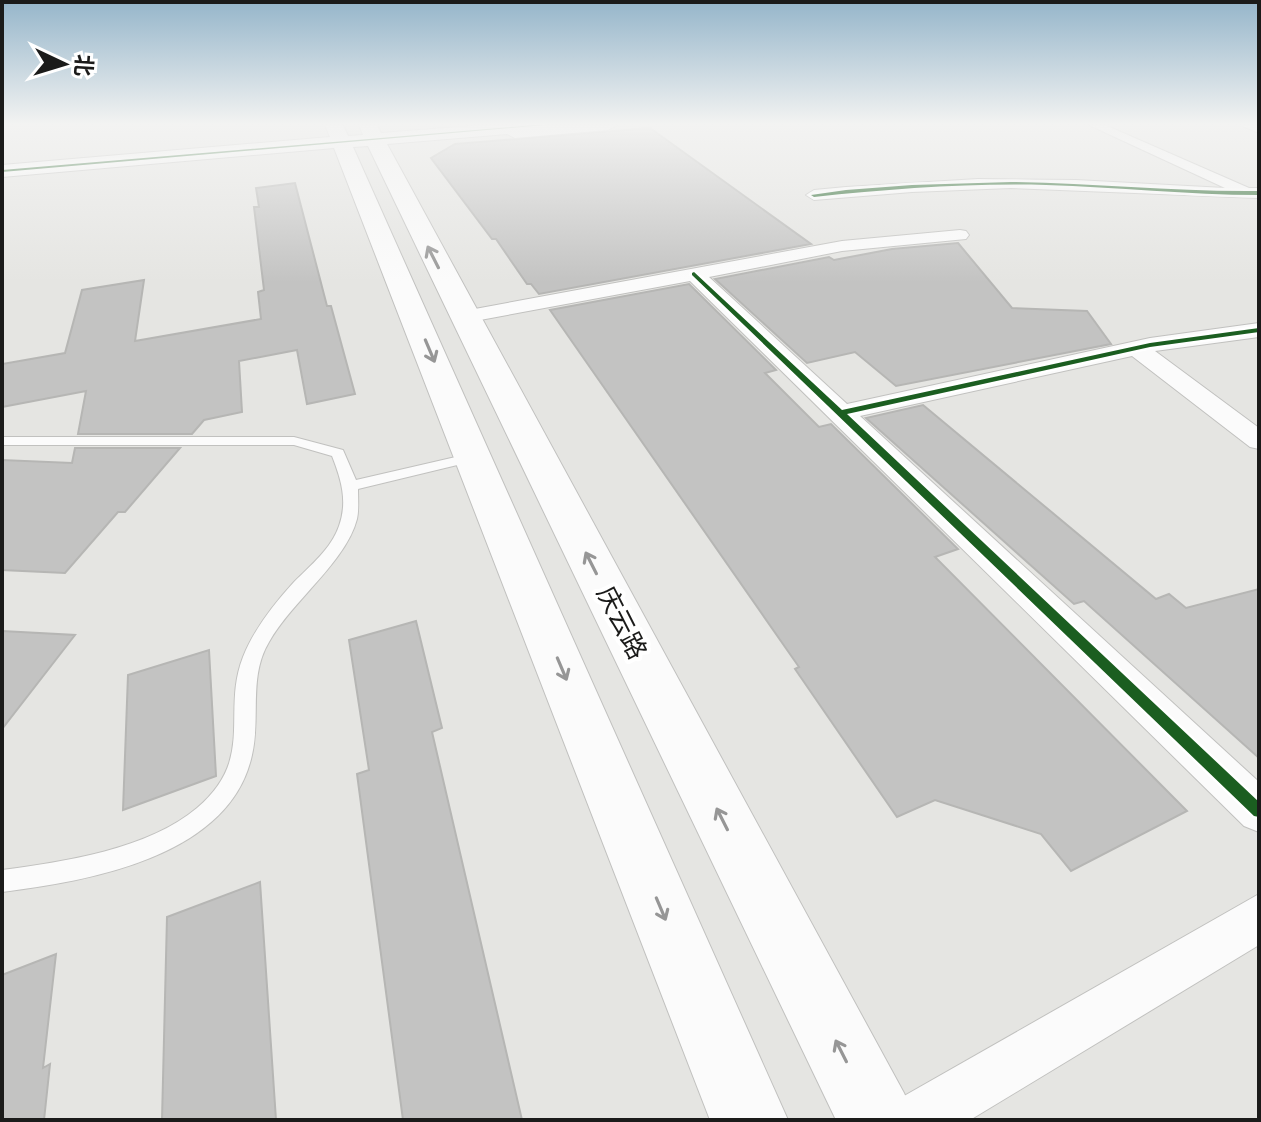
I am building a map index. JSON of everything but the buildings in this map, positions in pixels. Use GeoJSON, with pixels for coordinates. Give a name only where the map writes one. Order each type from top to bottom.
{"type":"FeatureCollection","features":[{"type":"Feature","properties":{"kind":"main road"},"geometry":{"type":"LineString","coordinates":[[371,177],[473,457],[749,1120]]}},
{"type":"Feature","properties":{"kind":"main road","name":"庆云路"},"geometry":{"type":"LineString","coordinates":[[381,177],[464,317],[877,1120]]}},
{"type":"Feature","properties":{"kind":"street"},"geometry":{"type":"LineString","coordinates":[[1216,177],[1254,194]]}},
{"type":"Feature","properties":{"kind":"street"},"geometry":{"type":"LineString","coordinates":[[814,195],[857,190],[1052,184],[1194,194],[1254,194]]}},
{"type":"Feature","properties":{"kind":"street"},"geometry":{"type":"LineString","coordinates":[[464,317],[842,246],[960,235]]}},
{"type":"Feature","properties":{"kind":"street"},"geometry":{"type":"LineString","coordinates":[[694,274],[1259,811]]}},
{"type":"Feature","properties":{"kind":"street"},"geometry":{"type":"LineString","coordinates":[[841,413],[1136,348],[1259,330]]}},
{"type":"Feature","properties":{"kind":"street"},"geometry":{"type":"LineString","coordinates":[[1136,348],[1259,441]]}},
{"type":"Feature","properties":{"kind":"street"},"geometry":{"type":"LineString","coordinates":[[917,1120],[1259,918]]}},
{"type":"Feature","properties":{"kind":"lane"},"geometry":{"type":"LineString","coordinates":[[2,441],[294,441],[338,453],[351,486],[350,517],[340,538],[326,559],[282,607],[256,647],[246,674],[243,755],[226,788],[202,818],[162,840],[113,857],[63,871],[2,881]]}},
{"type":"Feature","properties":{"kind":"lane"},"geometry":{"type":"LineString","coordinates":[[351,486],[473,457]]}},
{"type":"Feature","properties":{"kind":"cycle path"},"geometry":{"type":"LineString","coordinates":[[814,195],[978,184],[1259,193]]}},
{"type":"Feature","properties":{"kind":"cycle path"},"geometry":{"type":"LineString","coordinates":[[694,274],[1259,811]]}},
{"type":"Feature","properties":{"kind":"cycle path"},"geometry":{"type":"LineString","coordinates":[[841,413],[1150,345],[1259,330]]}}]}
